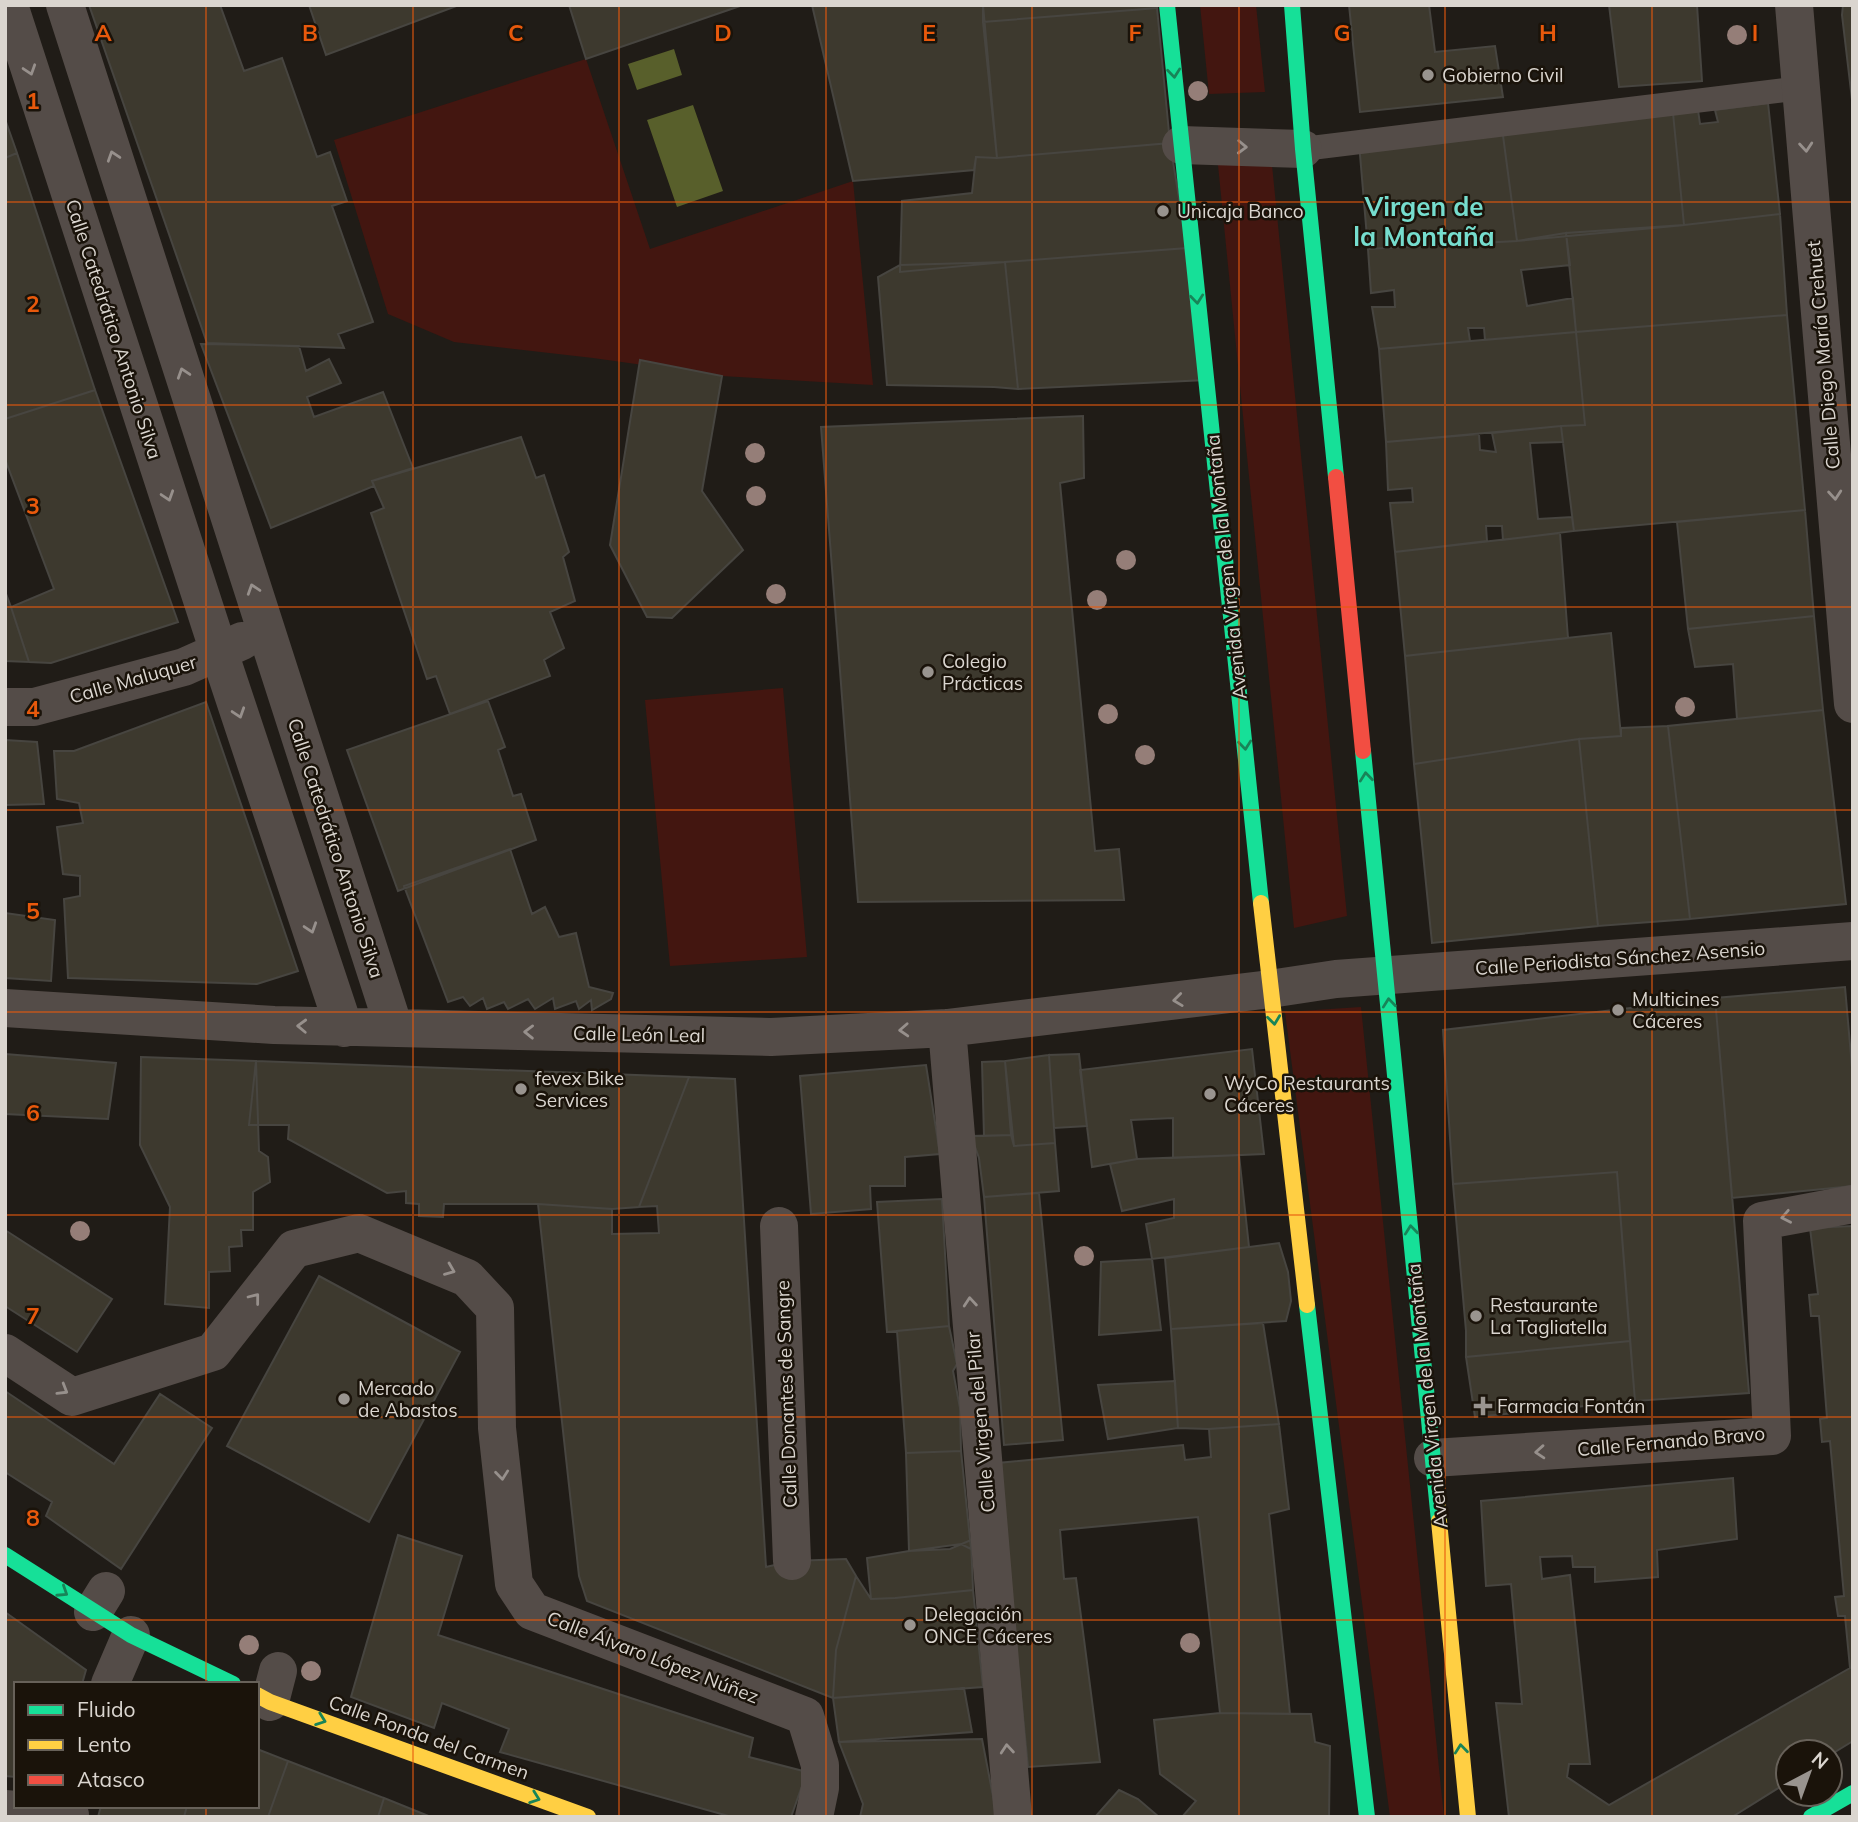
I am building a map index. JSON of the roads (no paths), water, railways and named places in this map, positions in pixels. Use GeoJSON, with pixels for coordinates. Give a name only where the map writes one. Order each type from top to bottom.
{"type":"FeatureCollection","features":[{"type":"Feature","properties":{"kind":"main road","name":"Avenida Virgen de la Montaña"},"geometry":{"type":"LineString","coordinates":[[1167,5],[1270,989],[1367,1817]]}},
{"type":"Feature","properties":{"kind":"main road","name":"Avenida Virgen de la Montaña"},"geometry":{"type":"LineString","coordinates":[[1292,5],[1303,149],[1387,976],[1468,1817]]}},
{"type":"Feature","properties":{"kind":"main road"},"geometry":{"type":"LineString","coordinates":[[5,1555],[100,1601],[131,1635],[229,1682]]}},
{"type":"Feature","properties":{"kind":"main road","name":"Calle Ronda del Carmen"},"geometry":{"type":"LineString","coordinates":[[269,1690],[588,1817]]}},
{"type":"Feature","properties":{"kind":"main road"},"geometry":{"type":"LineString","coordinates":[[1811,1817],[1853,1793]]}},
{"type":"Feature","properties":{"kind":"street","name":"Calle Catedrático Antonio Silva"},"geometry":{"type":"LineString","coordinates":[[9,5],[344,1028]]}},
{"type":"Feature","properties":{"kind":"street","name":"Calle Catedrático Antonio Silva"},"geometry":{"type":"LineString","coordinates":[[65,5],[394,1028]]}},
{"type":"Feature","properties":{"kind":"street","name":"Calle Diego María Crehuet"},"geometry":{"type":"LineString","coordinates":[[1794,5],[1853,704]]}},
{"type":"Feature","properties":{"kind":"street"},"geometry":{"type":"LineString","coordinates":[[1181,145],[1303,149]]}},
{"type":"Feature","properties":{"kind":"street"},"geometry":{"type":"LineString","coordinates":[[219,652],[266,629]]}},
{"type":"Feature","properties":{"kind":"street","name":"Calle Maluquer"},"geometry":{"type":"LineString","coordinates":[[5,707],[34,708],[184,667],[219,652]]}},
{"type":"Feature","properties":{"kind":"street","name":"Calle Periodista Sánchez Asensio"},"geometry":{"type":"LineString","coordinates":[[1387,976],[1853,941]]}},
{"type":"Feature","properties":{"kind":"street"},"geometry":{"type":"LineString","coordinates":[[1270,989],[1336,979],[1387,976]]}},
{"type":"Feature","properties":{"kind":"street","name":"Calle León Leal"},"geometry":{"type":"LineString","coordinates":[[5,1008],[344,1028],[771,1037],[947,1028],[1270,989]]}},
{"type":"Feature","properties":{"kind":"street","name":"Calle Virgen del Pilar"},"geometry":{"type":"LineString","coordinates":[[947,1028],[1013,1817]]}},
{"type":"Feature","properties":{"kind":"street","name":"Calle Fernando Bravo"},"geometry":{"type":"LineString","coordinates":[[1433,1458],[1772,1436],[1762,1221],[1853,1204]]}},
{"type":"Feature","properties":{"kind":"street","name":"Calle Donantes de Sangre"},"geometry":{"type":"LineString","coordinates":[[779,1226],[792,1561]]}},
{"type":"Feature","properties":{"kind":"street","name":"Calle Álvaro López Núñez"},"geometry":{"type":"LineString","coordinates":[[5,1353],[72,1396],[213,1352],[294,1249],[359,1233],[467,1278],[495,1308],[497,1428],[513,1584],[532,1611],[806,1716],[820,1765],[820,1788],[814,1817]]}},
{"type":"Feature","properties":{"kind":"street"},"geometry":{"type":"LineString","coordinates":[[111,1682],[131,1635]]}},
{"type":"Feature","properties":{"kind":"street"},"geometry":{"type":"LineString","coordinates":[[5,1809],[71,1813]]}},
{"type":"Feature","properties":{"kind":"lane"},"geometry":{"type":"LineString","coordinates":[[1303,149],[1801,88]]}},
{"type":"Feature","properties":{"kind":"place","name":"Gobierno Civil"},"geometry":{"type":"Point","coordinates":[1428,75]}},
{"type":"Feature","properties":{"kind":"place","name":"Unicaja Banco"},"geometry":{"type":"Point","coordinates":[1163,211]}},
{"type":"Feature","properties":{"kind":"place","name":"Colegio Prácticas"},"geometry":{"type":"Point","coordinates":[928,672]}},
{"type":"Feature","properties":{"kind":"place","name":"Multicines Cáceres"},"geometry":{"type":"Point","coordinates":[1618,1010]}},
{"type":"Feature","properties":{"kind":"place","name":"fevex Bike Services"},"geometry":{"type":"Point","coordinates":[521,1089]}},
{"type":"Feature","properties":{"kind":"place","name":"WyCo Restaurants Cáceres"},"geometry":{"type":"Point","coordinates":[1210,1094]}},
{"type":"Feature","properties":{"kind":"place","name":"Restaurante La Tagliatella"},"geometry":{"type":"Point","coordinates":[1476,1316]}},
{"type":"Feature","properties":{"kind":"place","name":"Mercado de Abastos"},"geometry":{"type":"Point","coordinates":[344,1399]}},
{"type":"Feature","properties":{"kind":"place","name":"Farmacia Fontán"},"geometry":{"type":"Point","coordinates":[1483,1406]}},
{"type":"Feature","properties":{"kind":"place","name":"Delegación ONCE Cáceres"},"geometry":{"type":"Point","coordinates":[910,1625]}},
{"type":"Feature","properties":{"kind":"district","name":"Virgen de la Montaña"},"geometry":{"type":"Point","coordinates":[1424,221]}}]}
